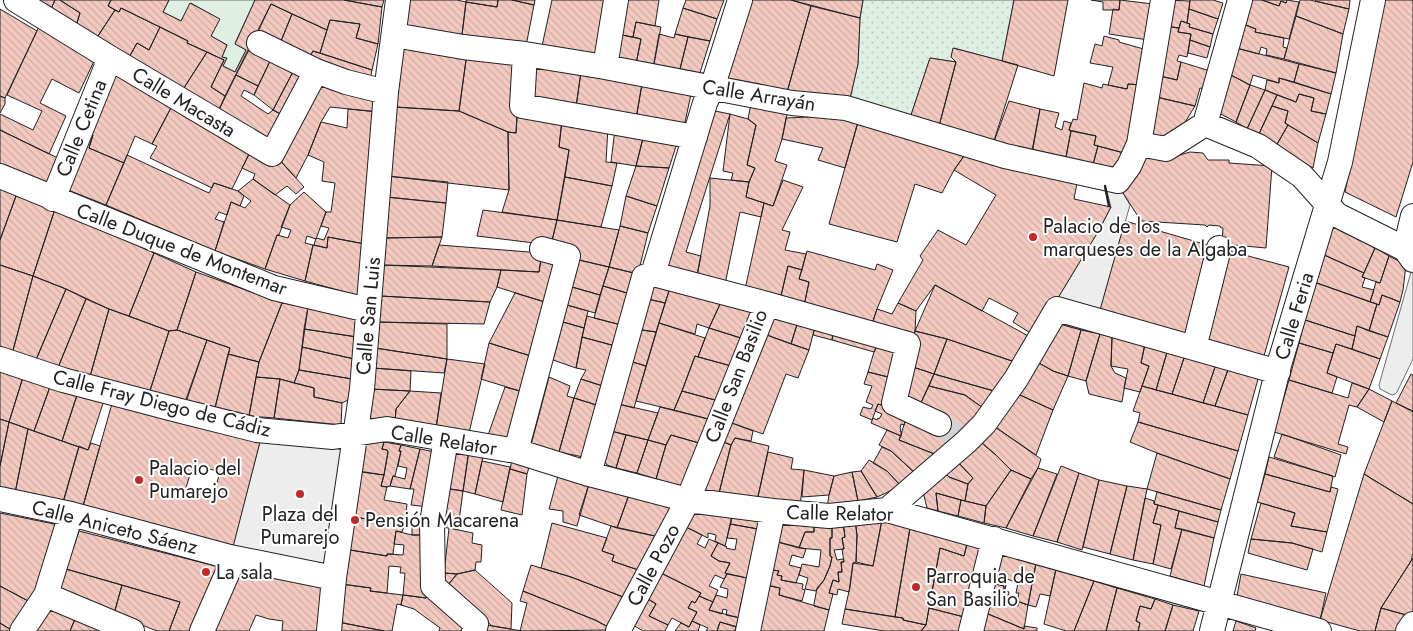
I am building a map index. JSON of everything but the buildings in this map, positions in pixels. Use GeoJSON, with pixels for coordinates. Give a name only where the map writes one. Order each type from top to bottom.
{"type":"FeatureCollection","features":[{"type":"Feature","properties":{"kind":"street","name":"Calle Macasta"},"geometry":{"type":"LineString","coordinates":[[16,0],[272,154],[316,70]]}},
{"type":"Feature","properties":{"kind":"street","name":"Calle San Luis"},"geometry":{"type":"LineString","coordinates":[[329,631],[334,578],[362,390],[386,92],[398,0]]}},
{"type":"Feature","properties":{"kind":"street"},"geometry":{"type":"LineString","coordinates":[[605,67],[616,0]]}},
{"type":"Feature","properties":{"kind":"street"},"geometry":{"type":"LineString","coordinates":[[589,474],[644,277],[653,274],[705,103],[712,88],[740,0]]}},
{"type":"Feature","properties":{"kind":"street"},"geometry":{"type":"LineString","coordinates":[[1162,0],[1139,144],[1166,148],[1206,124],[1240,0]]}},
{"type":"Feature","properties":{"kind":"street","name":"Calle Feria"},"geometry":{"type":"LineString","coordinates":[[1212,631],[1278,372],[1340,162],[1374,0]]}},
{"type":"Feature","properties":{"kind":"street","name":"Calle Arrayán"},"geometry":{"type":"LineString","coordinates":[[394,35],[463,48],[525,54],[605,67],[792,104],[846,108],[1004,156],[1118,181],[1129,166],[1139,144]]}},
{"type":"Feature","properties":{"kind":"street"},"geometry":{"type":"LineString","coordinates":[[259,43],[346,82],[386,92]]}},
{"type":"Feature","properties":{"kind":"street"},"geometry":{"type":"LineString","coordinates":[[525,54],[522,106],[695,137]]}},
{"type":"Feature","properties":{"kind":"street","name":"Calle Cetina"},"geometry":{"type":"LineString","coordinates":[[53,199],[110,58]]}},
{"type":"Feature","properties":{"kind":"street"},"geometry":{"type":"LineString","coordinates":[[1206,124],[1258,146],[1302,176],[1337,215],[1409,254],[1413,216]]}},
{"type":"Feature","properties":{"kind":"street","name":"Calle Duque de Montemar"},"geometry":{"type":"LineString","coordinates":[[0,176],[274,288],[368,310]]}},
{"type":"Feature","properties":{"kind":"street"},"geometry":{"type":"LineString","coordinates":[[1194,348],[1219,248]]}},
{"type":"Feature","properties":{"kind":"street"},"geometry":{"type":"LineString","coordinates":[[516,451],[568,256],[542,249]]}},
{"type":"Feature","properties":{"kind":"street","name":"Calle San Basilio"},"geometry":{"type":"LineString","coordinates":[[653,274],[767,304],[688,500]]}},
{"type":"Feature","properties":{"kind":"street"},"geometry":{"type":"LineString","coordinates":[[767,304],[908,344],[894,404],[939,424]]}},
{"type":"Feature","properties":{"kind":"street"},"geometry":{"type":"LineString","coordinates":[[887,510],[966,442],[984,424],[1016,379],[1056,309],[1278,372]]}},
{"type":"Feature","properties":{"kind":"street","name":"Calle Fray Diego de Cádiz"},"geometry":{"type":"LineString","coordinates":[[0,359],[63,380],[257,430],[333,437],[355,434]]}},
{"type":"Feature","properties":{"kind":"street","name":"Calle Relator"},"geometry":{"type":"LineString","coordinates":[[355,434],[387,429],[516,451],[589,474],[688,500],[774,512],[829,516],[887,510],[1317,631]]}},
{"type":"Feature","properties":{"kind":"street"},"geometry":{"type":"LineString","coordinates":[[446,439],[432,523],[433,586],[476,624],[474,631]]}},
{"type":"Feature","properties":{"kind":"street","name":"Calle Aniceto Sáenz"},"geometry":{"type":"LineString","coordinates":[[0,499],[71,514],[232,557],[334,578]]}},
{"type":"Feature","properties":{"kind":"street","name":"Calle Pozo"},"geometry":{"type":"LineString","coordinates":[[618,631],[688,500]]}},
{"type":"Feature","properties":{"kind":"street"},"geometry":{"type":"LineString","coordinates":[[748,631],[774,512]]}},
{"type":"Feature","properties":{"kind":"street"},"geometry":{"type":"LineString","coordinates":[[22,631],[46,596],[71,514]]}},
{"type":"Feature","properties":{"kind":"street"},"geometry":{"type":"LineString","coordinates":[[971,631],[994,540]]}},
{"type":"Feature","properties":{"kind":"street"},"geometry":{"type":"LineString","coordinates":[[202,631],[232,557]]}},
{"type":"Feature","properties":{"kind":"street"},"geometry":{"type":"LineString","coordinates":[[46,596],[132,631]]}},
{"type":"Feature","properties":{"kind":"street"},"geometry":{"type":"LineString","coordinates":[[1408,631],[1413,624]]}},
{"type":"Feature","properties":{"kind":"green space"},"geometry":{"type":"Polygon","coordinates":[[[169,0],[255,0],[235,43],[246,50],[235,72],[223,66],[226,59],[222,57],[227,45],[211,36],[219,19],[191,3],[181,21],[163,12],[169,0]]]}},
{"type":"Feature","properties":{"kind":"green space"},"geometry":{"type":"Polygon","coordinates":[[[863,0],[1014,0],[1002,61],[954,48],[951,57],[956,62],[930,58],[909,121],[849,103],[858,64],[860,18],[863,0]]]}},
{"type":"Feature","properties":{"kind":"shaded area"},"geometry":{"type":"Polygon","coordinates":[[[1124,182],[1123,193],[1130,205],[1094,333],[1056,323],[1047,316],[1111,207],[1105,184],[1124,182]]]}},
{"type":"Feature","properties":{"kind":"shaded area"},"geometry":{"type":"Polygon","coordinates":[[[1413,265],[1413,359],[1397,392],[1392,395],[1380,389],[1379,385],[1413,265]]]}},
{"type":"Feature","properties":{"kind":"shaded area","name":"Plaza del Pumarejo"},"geometry":{"type":"Polygon","coordinates":[[[261,438],[343,446],[341,590],[228,564],[261,438]]]}},
{"type":"Feature","properties":{"kind":"tunnel"},"geometry":{"type":"LineString","coordinates":[[939,424],[966,442]]}},
{"type":"Feature","properties":{"kind":"wall"},"geometry":{"type":"LineString","coordinates":[[1105,186],[1109,206]]}},
{"type":"Feature","properties":{"kind":"place","name":"Palacio de los marqueses de la Algaba"},"geometry":{"type":"Point","coordinates":[1033,237]}},
{"type":"Feature","properties":{"kind":"place","name":"Palacio del Pumarejo"},"geometry":{"type":"Point","coordinates":[139,480]}},
{"type":"Feature","properties":{"kind":"place","name":"Plaza del Pumarejo"},"geometry":{"type":"Point","coordinates":[300,494]}},
{"type":"Feature","properties":{"kind":"place","name":"Pensión Macarena"},"geometry":{"type":"Point","coordinates":[355,520]}},
{"type":"Feature","properties":{"kind":"place","name":"La sala"},"geometry":{"type":"Point","coordinates":[206,572]}},
{"type":"Feature","properties":{"kind":"place","name":"Parroquia de San Basilio"},"geometry":{"type":"Point","coordinates":[916,587]}}]}
